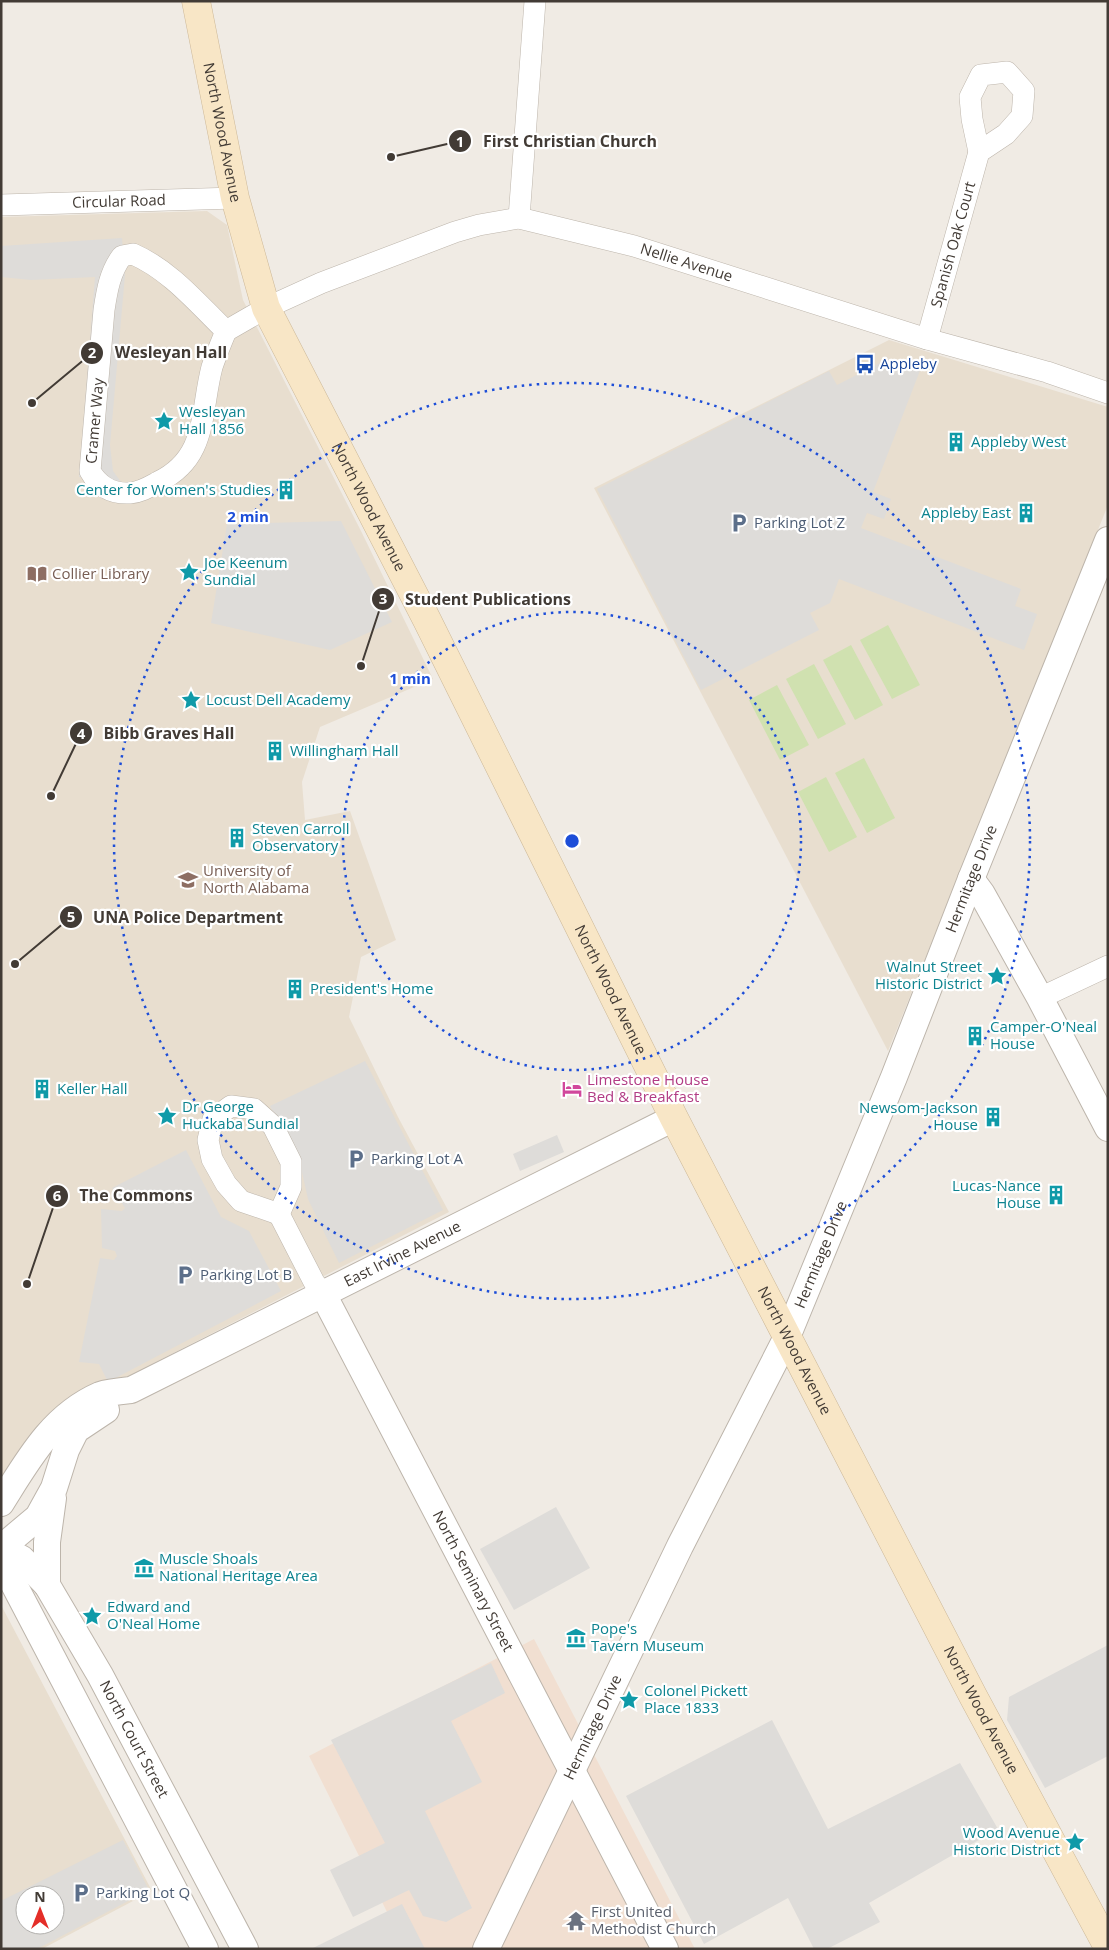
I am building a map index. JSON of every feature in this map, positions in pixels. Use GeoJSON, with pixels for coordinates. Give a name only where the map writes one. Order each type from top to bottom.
{"type":"FeatureCollection","features":[{"type":"Feature","properties":{"kind":"main road","name":"North Wood Avenue"},"geometry":{"type":"LineString","coordinates":[[196,1],[235,198],[266,308],[424,613],[674,1118],[974,1696],[1108,1947]]}},
{"type":"Feature","properties":{"kind":"street"},"geometry":{"type":"LineString","coordinates":[[519,218],[535,1]]}},
{"type":"Feature","properties":{"kind":"street","name":"Spanish Oak Court"},"geometry":{"type":"LineString","coordinates":[[927,339],[979,152]]}},
{"type":"Feature","properties":{"kind":"street","name":"Circular Road"},"geometry":{"type":"LineString","coordinates":[[1,205],[235,198]]}},
{"type":"Feature","properties":{"kind":"street","name":"Nellie Avenue"},"geometry":{"type":"LineString","coordinates":[[266,308],[321,284],[455,232],[479,225],[519,218],[634,246],[927,339],[1047,372],[1108,393]]}},
{"type":"Feature","properties":{"kind":"street","name":"Cramer Way"},"geometry":{"type":"LineString","coordinates":[[133,254],[148,261],[174,281],[226,332],[212,367],[199,437],[189,458],[173,475],[138,492],[120,494],[96,482],[90,471],[104,310],[108,284],[122,256],[133,254]]}},
{"type":"Feature","properties":{"kind":"street"},"geometry":{"type":"LineString","coordinates":[[226,332],[266,308]]}},
{"type":"Feature","properties":{"kind":"street","name":"Hermitage Drive"},"geometry":{"type":"LineString","coordinates":[[486,1949],[680,1546],[787,1337],[894,1077],[971,879],[1108,540]]}},
{"type":"Feature","properties":{"kind":"street"},"geometry":{"type":"LineString","coordinates":[[971,879],[982,894],[1040,998],[1108,1128]]}},
{"type":"Feature","properties":{"kind":"street"},"geometry":{"type":"LineString","coordinates":[[1040,998],[1108,966]]}},
{"type":"Feature","properties":{"kind":"street"},"geometry":{"type":"LineString","coordinates":[[231,1106],[254,1109],[273,1126],[291,1162],[291,1187],[278,1214],[241,1201],[226,1184],[212,1159],[208,1140],[213,1119],[231,1106]]}},
{"type":"Feature","properties":{"kind":"street","name":"East Irvine Avenue"},"geometry":{"type":"LineString","coordinates":[[1,1503],[33,1452],[63,1417],[101,1395],[131,1390],[674,1118]]}},
{"type":"Feature","properties":{"kind":"street","name":"North Seminary Street"},"geometry":{"type":"LineString","coordinates":[[278,1214],[314,1282],[323,1294],[665,1949]]}},
{"type":"Feature","properties":{"kind":"street","name":"East Irvine Avenue"},"geometry":{"type":"LineString","coordinates":[[2,1548],[38,1518],[54,1488],[66,1450],[76,1430],[95,1416],[116,1405],[131,1390]]}},
{"type":"Feature","properties":{"kind":"street"},"geometry":{"type":"LineString","coordinates":[[47,1584],[47,1542],[54,1488]]}},
{"type":"Feature","properties":{"kind":"street"},"geometry":{"type":"LineString","coordinates":[[2,1548],[9,1575],[205,1949]]}},
{"type":"Feature","properties":{"kind":"street","name":"North Court Street"},"geometry":{"type":"LineString","coordinates":[[2,1548],[22,1559],[47,1584],[100,1675],[245,1949]]}},
{"type":"Feature","properties":{"kind":"street"},"geometry":{"type":"LineString","coordinates":[[70,1692],[100,1675]]}},
{"type":"Feature","properties":{"kind":"shaded area","name":"University of North Alabama"},"geometry":{"type":"Polygon","coordinates":[[[207,211],[227,225],[243,300],[362,533],[433,679],[320,727],[302,782],[305,820],[350,811],[396,940],[361,957],[349,1017],[398,1117],[449,1212],[64,1409],[1,1480],[1,217],[207,211]]]}},
{"type":"Feature","properties":{"kind":"shaded area"},"geometry":{"type":"Polygon","coordinates":[[[122,238],[125,275],[110,445],[113,471],[121,482],[79,477],[95,277],[31,280],[1,277],[1,246],[122,238]]]}},
{"type":"Feature","properties":{"kind":"shaded area"},"geometry":{"type":"Polygon","coordinates":[[[889,340],[1108,407],[1108,505],[888,1051],[594,488],[889,340]]]}},
{"type":"Feature","properties":{"kind":"shaded area","name":"Parking Lot Z"},"geometry":{"type":"Polygon","coordinates":[[[884,361],[904,361],[921,368],[873,492],[891,499],[884,519],[867,513],[861,528],[1021,589],[1015,606],[1037,614],[1024,650],[839,579],[830,603],[810,613],[819,630],[701,690],[597,489],[829,371],[837,385],[884,361]]]}},
{"type":"Feature","properties":{"kind":"shaded area"},"geometry":{"type":"Polygon","coordinates":[[[341,521],[392,622],[330,650],[211,623],[227,524],[341,521]]]}},
{"type":"Feature","properties":{"kind":"shaded area","name":"Parking Lot A"},"geometry":{"type":"Polygon","coordinates":[[[365,1061],[443,1210],[339,1263],[308,1199],[302,1172],[291,1146],[270,1106],[365,1061]]]}},
{"type":"Feature","properties":{"kind":"shaded area"},"geometry":{"type":"Polygon","coordinates":[[[557,1135],[564,1152],[520,1171],[513,1154],[557,1135]]]}},
{"type":"Feature","properties":{"kind":"shaded area","name":"Parking Lot B"},"geometry":{"type":"Polygon","coordinates":[[[186,1150],[221,1217],[249,1231],[281,1291],[108,1382],[99,1364],[79,1362],[100,1258],[114,1260],[117,1256],[115,1251],[102,1248],[101,1209],[122,1211],[125,1208],[112,1188],[186,1150]]]}},
{"type":"Feature","properties":{"kind":"shaded area"},"geometry":{"type":"Polygon","coordinates":[[[556,1507],[590,1568],[514,1610],[480,1549],[556,1507]]]}},
{"type":"Feature","properties":{"kind":"shaded area"},"geometry":{"type":"Polygon","coordinates":[[[1,1605],[152,1891],[42,1949],[1,1949],[1,1605]]]}},
{"type":"Feature","properties":{"kind":"shaded area"},"geometry":{"type":"Polygon","coordinates":[[[534,1639],[695,1949],[342,1949],[393,1924],[309,1756],[534,1639]]]}},
{"type":"Feature","properties":{"kind":"shaded area"},"geometry":{"type":"Polygon","coordinates":[[[1108,1645],[1108,1756],[1045,1788],[1007,1720],[1009,1697],[1108,1645]]]}},
{"type":"Feature","properties":{"kind":"shaded area"},"geometry":{"type":"Polygon","coordinates":[[[491,1663],[505,1693],[451,1721],[482,1782],[425,1811],[472,1908],[446,1922],[423,1916],[409,1890],[353,1917],[330,1870],[385,1843],[331,1740],[491,1663]]]}},
{"type":"Feature","properties":{"kind":"shaded area"},"geometry":{"type":"Polygon","coordinates":[[[772,1720],[828,1829],[960,1763],[998,1829],[869,1903],[880,1922],[827,1949],[814,1949],[788,1898],[704,1944],[626,1796],[772,1720]]]}},
{"type":"Feature","properties":{"kind":"shaded area","name":"Parking Lot Q"},"geometry":{"type":"Polygon","coordinates":[[[123,1840],[149,1890],[65,1934],[65,1885],[33,1885],[123,1840]]]}},
{"type":"Feature","properties":{"kind":"shaded area","name":"Parking Lot Q"},"geometry":{"type":"Polygon","coordinates":[[[15,1894],[15,1935],[64,1935],[37,1949],[1,1949],[1,1901],[15,1894]]]}},
{"type":"Feature","properties":{"kind":"shaded area"},"geometry":{"type":"Polygon","coordinates":[[[402,1904],[425,1949],[311,1949],[402,1904]]]}},
{"type":"Feature","properties":{"kind":"green space"},"geometry":{"type":"Polygon","coordinates":[[[888,625],[920,685],[892,699],[860,640],[888,625]]]}},
{"type":"Feature","properties":{"kind":"green space"},"geometry":{"type":"Polygon","coordinates":[[[851,645],[883,705],[855,720],[823,660],[851,645]]]}},
{"type":"Feature","properties":{"kind":"green space"},"geometry":{"type":"Polygon","coordinates":[[[814,664],[846,724],[818,739],[786,679],[814,664]]]}},
{"type":"Feature","properties":{"kind":"green space"},"geometry":{"type":"Polygon","coordinates":[[[777,685],[809,745],[780,760],[749,700],[777,685]]]}},
{"type":"Feature","properties":{"kind":"green space"},"geometry":{"type":"Polygon","coordinates":[[[864,758],[895,818],[867,833],[835,773],[864,758]]]}},
{"type":"Feature","properties":{"kind":"green space"},"geometry":{"type":"Polygon","coordinates":[[[826,777],[857,837],[829,852],[798,792],[826,777]]]}},
{"type":"Feature","properties":{"kind":"place","name":"First Christian Church"},"geometry":{"type":"Point","coordinates":[391,157]}},
{"type":"Feature","properties":{"kind":"place","name":"Appleby"},"geometry":{"type":"Point","coordinates":[865,364]}},
{"type":"Feature","properties":{"kind":"place","name":"Wesleyan Hall"},"geometry":{"type":"Point","coordinates":[32,403]}},
{"type":"Feature","properties":{"kind":"place","name":"Wesleyan Hall 1856"},"geometry":{"type":"Point","coordinates":[164,421]}},
{"type":"Feature","properties":{"kind":"place","name":"Appleby West"},"geometry":{"type":"Point","coordinates":[956,442]}},
{"type":"Feature","properties":{"kind":"place","name":"Center for Women's Studies"},"geometry":{"type":"Point","coordinates":[286,490]}},
{"type":"Feature","properties":{"kind":"place","name":"Appleby East"},"geometry":{"type":"Point","coordinates":[1026,513]}},
{"type":"Feature","properties":{"kind":"place","name":"Parking Lot Z"},"geometry":{"type":"Point","coordinates":[739,523]}},
{"type":"Feature","properties":{"kind":"place","name":"Joe Keenum Sundial"},"geometry":{"type":"Point","coordinates":[189,572]}},
{"type":"Feature","properties":{"kind":"place","name":"Collier Library"},"geometry":{"type":"Point","coordinates":[37,574]}},
{"type":"Feature","properties":{"kind":"place","name":"Student Publications"},"geometry":{"type":"Point","coordinates":[361,666]}},
{"type":"Feature","properties":{"kind":"place","name":"Locust Dell Academy"},"geometry":{"type":"Point","coordinates":[191,700]}},
{"type":"Feature","properties":{"kind":"place","name":"Willingham Hall"},"geometry":{"type":"Point","coordinates":[275,751]}},
{"type":"Feature","properties":{"kind":"place","name":"Bibb Graves Hall"},"geometry":{"type":"Point","coordinates":[51,796]}},
{"type":"Feature","properties":{"kind":"place","name":"Steven Carroll Observatory"},"geometry":{"type":"Point","coordinates":[237,838]}},
{"type":"Feature","properties":{"kind":"place","name":"University of North Alabama"},"geometry":{"type":"Point","coordinates":[188,880]}},
{"type":"Feature","properties":{"kind":"place","name":"UNA Police Department"},"geometry":{"type":"Point","coordinates":[15,964]}},
{"type":"Feature","properties":{"kind":"place","name":"Walnut Street Historic District"},"geometry":{"type":"Point","coordinates":[997,976]}},
{"type":"Feature","properties":{"kind":"place","name":"President's Home"},"geometry":{"type":"Point","coordinates":[295,989]}},
{"type":"Feature","properties":{"kind":"place","name":"Camper-O'Neal House"},"geometry":{"type":"Point","coordinates":[975,1036]}},
{"type":"Feature","properties":{"kind":"place","name":"Keller Hall"},"geometry":{"type":"Point","coordinates":[42,1089]}},
{"type":"Feature","properties":{"kind":"place","name":"Limestone House Bed & Breakfast"},"geometry":{"type":"Point","coordinates":[572,1089]}},
{"type":"Feature","properties":{"kind":"place","name":"Dr George Huckaba Sundial"},"geometry":{"type":"Point","coordinates":[167,1116]}},
{"type":"Feature","properties":{"kind":"place","name":"Newsom-Jackson House"},"geometry":{"type":"Point","coordinates":[993,1117]}},
{"type":"Feature","properties":{"kind":"place","name":"Parking Lot A"},"geometry":{"type":"Point","coordinates":[356,1159]}},
{"type":"Feature","properties":{"kind":"place","name":"Lucas-Nance House"},"geometry":{"type":"Point","coordinates":[1056,1195]}},
{"type":"Feature","properties":{"kind":"place","name":"Parking Lot B"},"geometry":{"type":"Point","coordinates":[185,1275]}},
{"type":"Feature","properties":{"kind":"place","name":"The Commons"},"geometry":{"type":"Point","coordinates":[27,1284]}},
{"type":"Feature","properties":{"kind":"place","name":"Muscle Shoals National Heritage Area"},"geometry":{"type":"Point","coordinates":[144,1568]}},
{"type":"Feature","properties":{"kind":"place","name":"Edward and O'Neal Home"},"geometry":{"type":"Point","coordinates":[92,1616]}},
{"type":"Feature","properties":{"kind":"place","name":"Pope's Tavern Museum"},"geometry":{"type":"Point","coordinates":[576,1638]}},
{"type":"Feature","properties":{"kind":"place","name":"Colonel Pickett Place 1833"},"geometry":{"type":"Point","coordinates":[629,1700]}},
{"type":"Feature","properties":{"kind":"place","name":"Wood Avenue Historic District"},"geometry":{"type":"Point","coordinates":[1075,1842]}},
{"type":"Feature","properties":{"kind":"place","name":"Parking Lot Q"},"geometry":{"type":"Point","coordinates":[81,1893]}},
{"type":"Feature","properties":{"kind":"place","name":"First United Methodist Church"},"geometry":{"type":"Point","coordinates":[576,1921]}}]}
